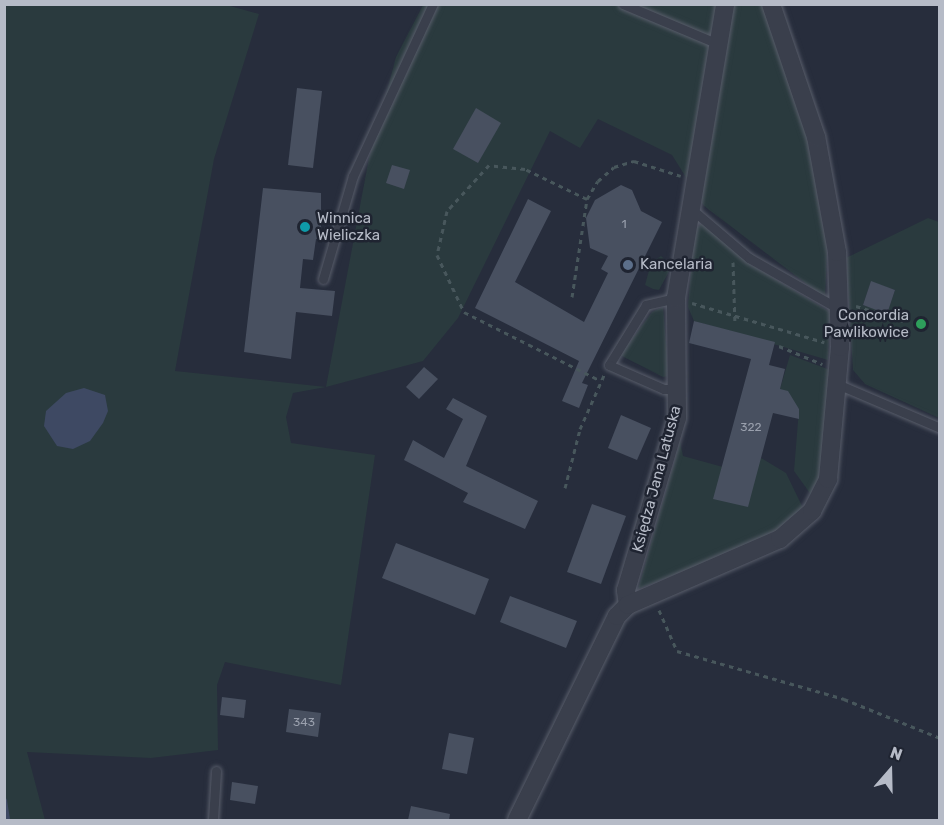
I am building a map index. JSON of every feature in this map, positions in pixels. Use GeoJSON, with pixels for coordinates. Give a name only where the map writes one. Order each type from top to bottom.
{"type":"FeatureCollection","features":[{"type":"Feature","properties":{"kind":"street","name":"Księdza Jana Latuska"},"geometry":{"type":"LineString","coordinates":[[628,606],[626,590],[677,418],[676,298],[693,182],[725,4]]}},
{"type":"Feature","properties":{"kind":"street"},"geometry":{"type":"LineString","coordinates":[[517,820],[617,616],[628,606],[780,539],[812,511],[828,479],[839,356],[837,252],[816,136],[771,4]]}},
{"type":"Feature","properties":{"kind":"lane"},"geometry":{"type":"LineString","coordinates":[[323,279],[353,176],[433,4]]}},
{"type":"Feature","properties":{"kind":"lane"},"geometry":{"type":"LineString","coordinates":[[623,4],[718,44]]}},
{"type":"Feature","properties":{"kind":"lane"},"geometry":{"type":"LineString","coordinates":[[689,207],[748,258],[839,309]]}},
{"type":"Feature","properties":{"kind":"lane"},"geometry":{"type":"LineString","coordinates":[[676,298],[646,305],[609,365],[664,389],[678,389]]}},
{"type":"Feature","properties":{"kind":"lane"},"geometry":{"type":"LineString","coordinates":[[837,384],[939,428]]}},
{"type":"Feature","properties":{"kind":"lane"},"geometry":{"type":"LineString","coordinates":[[213,820],[216,771]]}},
{"type":"Feature","properties":{"kind":"path"},"geometry":{"type":"LineString","coordinates":[[572,297],[587,199],[614,166],[634,161],[693,182]]}},
{"type":"Feature","properties":{"kind":"path"},"geometry":{"type":"LineString","coordinates":[[587,199],[525,169],[489,165],[447,211],[437,255],[464,312],[601,381]]}},
{"type":"Feature","properties":{"kind":"path"},"geometry":{"type":"LineString","coordinates":[[732,242],[735,324]]}},
{"type":"Feature","properties":{"kind":"path"},"geometry":{"type":"LineString","coordinates":[[676,298],[736,316],[839,356]]}},
{"type":"Feature","properties":{"kind":"path"},"geometry":{"type":"LineString","coordinates":[[839,309],[847,303],[904,321]]}},
{"type":"Feature","properties":{"kind":"path"},"geometry":{"type":"LineString","coordinates":[[779,346],[820,364],[839,356]]}},
{"type":"Feature","properties":{"kind":"path"},"geometry":{"type":"LineString","coordinates":[[566,488],[579,429],[609,365]]}},
{"type":"Feature","properties":{"kind":"path"},"geometry":{"type":"LineString","coordinates":[[651,596],[677,651],[844,699],[939,738]]}},
{"type":"Feature","properties":{"kind":"shaded area"},"geometry":{"type":"Polygon","coordinates":[[[223,4],[259,14],[214,159],[175,371],[326,387],[293,393],[286,417],[291,443],[375,455],[341,685],[225,662],[217,685],[218,750],[151,758],[27,752],[45,820],[5,820],[5,5],[223,4]]]}},
{"type":"Feature","properties":{"kind":"shaded area"},"geometry":{"type":"Polygon","coordinates":[[[423,5],[770,5],[810,145],[828,233],[825,298],[704,206],[672,155],[598,119],[580,148],[550,131],[458,318],[423,361],[326,387],[369,158],[396,57],[423,5]]]}},
{"type":"Feature","properties":{"kind":"shaded area"},"geometry":{"type":"Polygon","coordinates":[[[928,218],[939,222],[939,418],[865,384],[853,370],[846,258],[928,218]],[[871,282],[863,305],[887,313],[895,290],[871,282]]]}},
{"type":"Feature","properties":{"kind":"shaded area"},"geometry":{"type":"Polygon","coordinates":[[[705,222],[748,263],[830,312],[828,360],[694,321],[688,307],[694,229],[705,222]]]}},
{"type":"Feature","properties":{"kind":"shaded area"},"geometry":{"type":"Polygon","coordinates":[[[661,256],[672,266],[659,290],[645,285],[651,263],[661,256]]]}},
{"type":"Feature","properties":{"kind":"shaded area"},"geometry":{"type":"Polygon","coordinates":[[[663,307],[669,376],[663,377],[620,355],[652,312],[663,307]]]}},
{"type":"Feature","properties":{"kind":"shaded area"},"geometry":{"type":"Polygon","coordinates":[[[790,355],[830,370],[819,486],[812,496],[794,471],[799,409],[780,389],[790,355]]]}},
{"type":"Feature","properties":{"kind":"shaded area"},"geometry":{"type":"Polygon","coordinates":[[[680,442],[683,456],[723,467],[714,499],[761,458],[786,473],[803,508],[766,539],[638,589],[680,442]]]}},
{"type":"Feature","properties":{"kind":"water"},"geometry":{"type":"Polygon","coordinates":[[[84,388],[105,395],[108,411],[103,423],[90,441],[73,449],[57,446],[44,426],[46,411],[66,393],[84,388]]]}},
{"type":"Feature","properties":{"kind":"building"},"geometry":{"type":"Polygon","coordinates":[[[297,88],[322,91],[313,168],[288,165],[297,88]]]}},
{"type":"Feature","properties":{"kind":"building"},"geometry":{"type":"Polygon","coordinates":[[[476,108],[501,123],[478,163],[453,149],[476,108]]]}},
{"type":"Feature","properties":{"kind":"building"},"geometry":{"type":"Polygon","coordinates":[[[392,165],[410,170],[404,189],[386,183],[392,165]]]}},
{"type":"Feature","properties":{"kind":"building"},"geometry":{"type":"Polygon","coordinates":[[[621,185],[632,190],[641,211],[662,222],[582,383],[588,385],[579,408],[562,401],[579,361],[475,308],[528,199],[551,211],[515,282],[584,322],[608,273],[601,269],[608,256],[590,248],[586,218],[595,200],[621,185]]]}},
{"type":"Feature","properties":{"kind":"building"},"geometry":{"type":"Polygon","coordinates":[[[263,188],[321,193],[321,240],[316,239],[313,260],[303,259],[300,288],[335,291],[332,316],[296,312],[291,359],[244,352],[263,188]]]}},
{"type":"Feature","properties":{"kind":"building"},"geometry":{"type":"Polygon","coordinates":[[[871,281],[895,290],[887,314],[863,305],[871,281]]]}},
{"type":"Feature","properties":{"kind":"building"},"geometry":{"type":"Polygon","coordinates":[[[694,321],[775,342],[769,365],[785,369],[780,389],[788,391],[799,409],[799,419],[773,413],[748,507],[713,499],[751,359],[689,343],[694,321]]]}},
{"type":"Feature","properties":{"kind":"building"},"geometry":{"type":"Polygon","coordinates":[[[424,367],[438,379],[419,399],[406,387],[424,367]]]}},
{"type":"Feature","properties":{"kind":"building"},"geometry":{"type":"Polygon","coordinates":[[[453,398],[487,416],[466,466],[538,501],[525,529],[463,502],[468,493],[404,460],[413,440],[444,458],[463,419],[446,409],[453,398]]]}},
{"type":"Feature","properties":{"kind":"building"},"geometry":{"type":"Polygon","coordinates":[[[621,415],[651,428],[637,460],[608,448],[621,415]]]}},
{"type":"Feature","properties":{"kind":"building"},"geometry":{"type":"Polygon","coordinates":[[[592,504],[626,516],[601,584],[567,572],[592,504]]]}},
{"type":"Feature","properties":{"kind":"building"},"geometry":{"type":"Polygon","coordinates":[[[396,543],[489,579],[475,615],[382,578],[396,543]]]}},
{"type":"Feature","properties":{"kind":"building"},"geometry":{"type":"Polygon","coordinates":[[[510,596],[577,621],[566,648],[500,622],[510,596]]]}},
{"type":"Feature","properties":{"kind":"building"},"geometry":{"type":"Polygon","coordinates":[[[222,697],[246,700],[244,718],[220,715],[222,697]]]}},
{"type":"Feature","properties":{"kind":"building"},"geometry":{"type":"Polygon","coordinates":[[[289,709],[321,713],[318,737],[286,732],[289,709]]]}},
{"type":"Feature","properties":{"kind":"building"},"geometry":{"type":"Polygon","coordinates":[[[449,733],[474,738],[467,774],[442,769],[449,733]]]}},
{"type":"Feature","properties":{"kind":"building"},"geometry":{"type":"Polygon","coordinates":[[[232,782],[258,786],[255,804],[230,800],[232,782]]]}},
{"type":"Feature","properties":{"kind":"building"},"geometry":{"type":"Polygon","coordinates":[[[411,806],[450,814],[449,820],[408,820],[411,806]]]}},
{"type":"Feature","properties":{"kind":"waterway"},"geometry":{"type":"LineString","coordinates":[[4,800],[7,820]]}},
{"type":"Feature","properties":{"kind":"place","name":"Winnica Wieliczka"},"geometry":{"type":"Point","coordinates":[305,227]}},
{"type":"Feature","properties":{"kind":"place","name":"Kancelaria"},"geometry":{"type":"Point","coordinates":[628,265]}},
{"type":"Feature","properties":{"kind":"place","name":"Concordia Pawlikowice"},"geometry":{"type":"Point","coordinates":[921,324]}}]}
